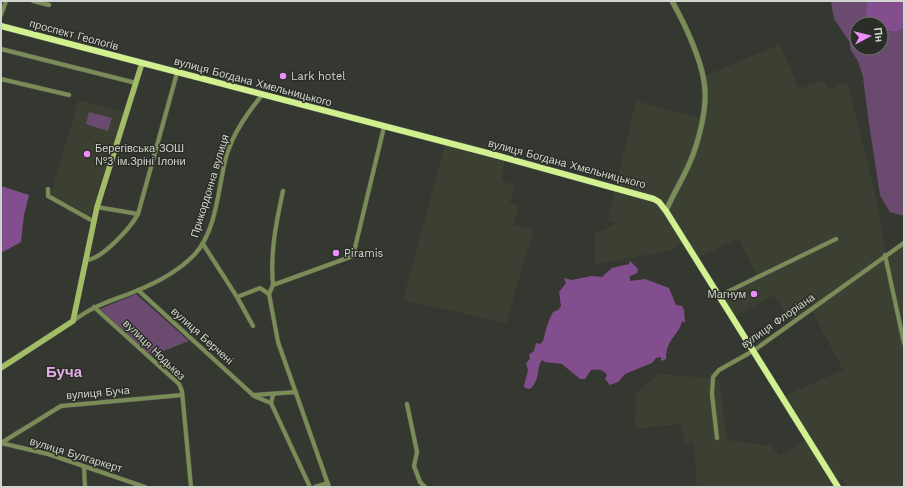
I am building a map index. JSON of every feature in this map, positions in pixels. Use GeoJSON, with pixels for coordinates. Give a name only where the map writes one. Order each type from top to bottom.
{"type":"FeatureCollection","features":[{"type":"Feature","properties":{"kind":"highway","name":"проспект Геологів"},"geometry":{"type":"LineString","coordinates":[[1,26],[142,64]]}},
{"type":"Feature","properties":{"kind":"highway","name":"вулиця Богдана Хмельницького"},"geometry":{"type":"LineString","coordinates":[[142,64],[648,196],[659,202],[838,487]]}},
{"type":"Feature","properties":{"kind":"main road"},"geometry":{"type":"LineString","coordinates":[[73,320],[93,220],[142,64]]}},
{"type":"Feature","properties":{"kind":"main road","name":"Прикордонна вулиця"},"geometry":{"type":"LineString","coordinates":[[1,368],[73,320]]}},
{"type":"Feature","properties":{"kind":"street"},"geometry":{"type":"LineString","coordinates":[[1,16],[6,1]]}},
{"type":"Feature","properties":{"kind":"street","name":"проспект Геологів"},"geometry":{"type":"LineString","coordinates":[[33,1],[49,5]]}},
{"type":"Feature","properties":{"kind":"street"},"geometry":{"type":"LineString","coordinates":[[666,211],[693,153],[703,111],[705,93],[703,76],[689,34],[672,1]]}},
{"type":"Feature","properties":{"kind":"street"},"geometry":{"type":"LineString","coordinates":[[1,49],[136,83]]}},
{"type":"Feature","properties":{"kind":"street"},"geometry":{"type":"LineString","coordinates":[[85,260],[99,257],[131,225],[138,214],[177,73]]}},
{"type":"Feature","properties":{"kind":"street"},"geometry":{"type":"LineString","coordinates":[[1,78],[69,95]]}},
{"type":"Feature","properties":{"kind":"street","name":"Прикордонна вулиця"},"geometry":{"type":"LineString","coordinates":[[73,320],[94,307],[138,290],[170,274],[194,256],[204,244],[217,202],[226,157],[236,133],[246,115],[262,95]]}},
{"type":"Feature","properties":{"kind":"street"},"geometry":{"type":"LineString","coordinates":[[273,285],[353,256],[384,126]]}},
{"type":"Feature","properties":{"kind":"street"},"geometry":{"type":"LineString","coordinates":[[48,189],[48,196],[93,220]]}},
{"type":"Feature","properties":{"kind":"street"},"geometry":{"type":"LineString","coordinates":[[284,191],[275,228],[272,265],[273,285],[270,294],[278,342],[329,485],[315,487]]}},
{"type":"Feature","properties":{"kind":"street"},"geometry":{"type":"LineString","coordinates":[[97,207],[138,214]]}},
{"type":"Feature","properties":{"kind":"street"},"geometry":{"type":"LineString","coordinates":[[719,296],[836,239]]}},
{"type":"Feature","properties":{"kind":"street","name":"вулиця Флоріана"},"geometry":{"type":"LineString","coordinates":[[717,438],[712,394],[713,377],[731,362],[753,351],[885,255],[904,243]]}},
{"type":"Feature","properties":{"kind":"street"},"geometry":{"type":"LineString","coordinates":[[204,244],[253,326]]}},
{"type":"Feature","properties":{"kind":"street"},"geometry":{"type":"LineString","coordinates":[[885,255],[904,343]]}},
{"type":"Feature","properties":{"kind":"street"},"geometry":{"type":"LineString","coordinates":[[237,297],[260,288],[270,294]]}},
{"type":"Feature","properties":{"kind":"street","name":"вулиця Берчені"},"geometry":{"type":"LineString","coordinates":[[138,290],[253,395],[271,403]]}},
{"type":"Feature","properties":{"kind":"street","name":"вулиця Нодькез"},"geometry":{"type":"LineString","coordinates":[[94,307],[179,384],[182,395],[191,487]]}},
{"type":"Feature","properties":{"kind":"street"},"geometry":{"type":"LineString","coordinates":[[253,395],[273,395],[296,392]]}},
{"type":"Feature","properties":{"kind":"street","name":"вулиця Буча"},"geometry":{"type":"LineString","coordinates":[[1,443],[61,406],[182,395]]}},
{"type":"Feature","properties":{"kind":"street"},"geometry":{"type":"LineString","coordinates":[[273,395],[271,403],[310,487]]}},
{"type":"Feature","properties":{"kind":"street"},"geometry":{"type":"LineString","coordinates":[[407,404],[417,452],[414,466],[420,482],[425,487]]}},
{"type":"Feature","properties":{"kind":"street","name":"вулиця Булгаркерт"},"geometry":{"type":"LineString","coordinates":[[1,443],[48,454],[145,487]]}},
{"type":"Feature","properties":{"kind":"street"},"geometry":{"type":"LineString","coordinates":[[84,467],[85,487]]}},
{"type":"Feature","properties":{"kind":"shaded area"},"geometry":{"type":"Polygon","coordinates":[[[835,1],[867,1],[866,16],[849,16],[849,41],[834,19],[831,3],[835,1]]]}},
{"type":"Feature","properties":{"kind":"shaded area"},"geometry":{"type":"Polygon","coordinates":[[[867,1],[904,1],[904,28],[896,32],[889,31],[889,16],[866,16],[867,1]]]}},
{"type":"Feature","properties":{"kind":"shaded area"},"geometry":{"type":"Polygon","coordinates":[[[904,28],[904,216],[890,212],[880,195],[863,77],[858,61],[854,56],[889,56],[889,31],[896,32],[904,28]]]}},
{"type":"Feature","properties":{"kind":"shaded area"},"geometry":{"type":"Polygon","coordinates":[[[780,44],[799,89],[824,80],[829,90],[847,82],[875,194],[886,257],[904,245],[904,487],[847,487],[842,479],[835,481],[838,487],[697,487],[694,443],[685,443],[684,433],[682,432],[680,424],[635,429],[636,393],[660,374],[719,379],[727,440],[772,446],[779,456],[808,439],[782,397],[843,370],[811,309],[792,323],[773,295],[733,318],[719,296],[758,277],[738,238],[696,259],[685,241],[673,249],[663,252],[595,264],[594,234],[616,224],[608,220],[636,101],[702,119],[703,77],[780,44]]]}},
{"type":"Feature","properties":{"kind":"shaded area","name":"Берегівська ЗОШ №3 ім.Зріні Ілони"},"geometry":{"type":"Polygon","coordinates":[[[79,100],[124,112],[91,215],[50,195],[79,100]]]}},
{"type":"Feature","properties":{"kind":"shaded area"},"geometry":{"type":"Polygon","coordinates":[[[89,112],[112,118],[108,131],[86,124],[89,112]]]}},
{"type":"Feature","properties":{"kind":"shaded area"},"geometry":{"type":"Polygon","coordinates":[[[445,145],[505,161],[501,181],[514,185],[510,203],[519,205],[513,225],[533,231],[506,323],[403,300],[445,145]]]}},
{"type":"Feature","properties":{"kind":"shaded area"},"geometry":{"type":"Polygon","coordinates":[[[1,186],[29,195],[24,215],[21,242],[1,253],[1,186]]]}},
{"type":"Feature","properties":{"kind":"shaded area"},"geometry":{"type":"Polygon","coordinates":[[[630,261],[638,269],[637,273],[630,276],[630,281],[645,279],[669,288],[676,305],[682,306],[684,310],[685,323],[682,321],[670,342],[666,359],[661,361],[661,357],[656,358],[652,363],[625,374],[618,382],[610,385],[605,379],[607,375],[602,371],[591,370],[585,379],[580,379],[562,364],[545,362],[542,360],[539,366],[536,382],[530,389],[525,388],[524,386],[528,370],[526,363],[530,359],[529,355],[534,351],[536,343],[540,344],[543,341],[553,312],[558,310],[561,306],[559,292],[566,283],[564,278],[572,280],[591,276],[602,277],[612,268],[629,264],[630,261]]]}},
{"type":"Feature","properties":{"kind":"shaded area"},"geometry":{"type":"Polygon","coordinates":[[[136,294],[189,341],[151,356],[100,309],[136,294]]]}},
{"type":"Feature","properties":{"kind":"place","name":"Lark hotel"},"geometry":{"type":"Point","coordinates":[283,76]}},
{"type":"Feature","properties":{"kind":"place","name":"Берегівська ЗОШ №3 ім.Зріні Ілони"},"geometry":{"type":"Point","coordinates":[87,154]}},
{"type":"Feature","properties":{"kind":"place","name":"Piramis"},"geometry":{"type":"Point","coordinates":[336,253]}},
{"type":"Feature","properties":{"kind":"place","name":"Магнум"},"geometry":{"type":"Point","coordinates":[754,294]}},
{"type":"Feature","properties":{"kind":"district","name":"Буча"},"geometry":{"type":"Point","coordinates":[64,372]}}]}
